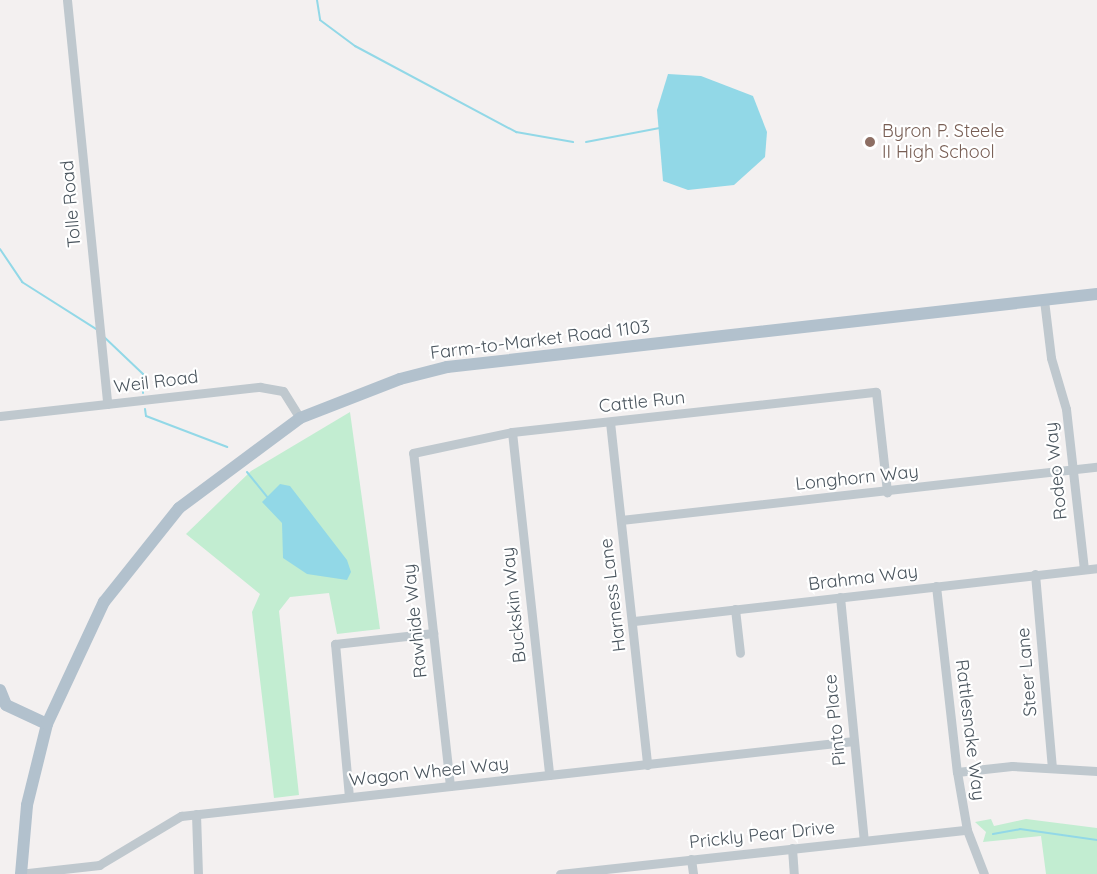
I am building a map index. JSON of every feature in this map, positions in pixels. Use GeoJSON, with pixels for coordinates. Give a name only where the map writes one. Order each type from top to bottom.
{"type":"FeatureCollection","features":[{"type":"Feature","properties":{"kind":"main road","name":"Farm-to-Market Road 1103"},"geometry":{"type":"LineString","coordinates":[[20,874],[27,805],[47,724],[84,638],[155,532],[224,471],[300,418],[381,385],[447,367],[1097,294]]}},
{"type":"Feature","properties":{"kind":"main road"},"geometry":{"type":"LineString","coordinates":[[0,690],[6,705],[47,724]]}},
{"type":"Feature","properties":{"kind":"street","name":"Tolle Road"},"geometry":{"type":"LineString","coordinates":[[67,0],[107,404]]}},
{"type":"Feature","properties":{"kind":"street","name":"Rodeo Way"},"geometry":{"type":"LineString","coordinates":[[1044,300],[1072,470],[1084,569]]}},
{"type":"Feature","properties":{"kind":"street","name":"Weil Road"},"geometry":{"type":"LineString","coordinates":[[0,416],[273,387],[290,398],[300,418]]}},
{"type":"Feature","properties":{"kind":"street","name":"Cattle Run"},"geometry":{"type":"LineString","coordinates":[[413,453],[512,432],[876,392],[887,492]]}},
{"type":"Feature","properties":{"kind":"street","name":"Harness Lane"},"geometry":{"type":"LineString","coordinates":[[610,422],[634,621],[647,765]]}},
{"type":"Feature","properties":{"kind":"street","name":"Buckskin Way"},"geometry":{"type":"LineString","coordinates":[[512,432],[549,776]]}},
{"type":"Feature","properties":{"kind":"street","name":"Rawhide Way"},"geometry":{"type":"LineString","coordinates":[[413,453],[450,786]]}},
{"type":"Feature","properties":{"kind":"street","name":"Longhorn Way"},"geometry":{"type":"LineString","coordinates":[[621,520],[1097,467]]}},
{"type":"Feature","properties":{"kind":"street","name":"Brahma Way"},"geometry":{"type":"LineString","coordinates":[[634,621],[1097,568]]}},
{"type":"Feature","properties":{"kind":"street","name":"Steer Lane"},"geometry":{"type":"LineString","coordinates":[[1035,574],[1052,767]]}},
{"type":"Feature","properties":{"kind":"street","name":"Rattlesnake Way"},"geometry":{"type":"LineString","coordinates":[[936,586],[957,772],[967,830],[984,874]]}},
{"type":"Feature","properties":{"kind":"street","name":"Pinto Place"},"geometry":{"type":"LineString","coordinates":[[840,597],[864,840]]}},
{"type":"Feature","properties":{"kind":"street"},"geometry":{"type":"LineString","coordinates":[[735,609],[740,653]]}},
{"type":"Feature","properties":{"kind":"street"},"geometry":{"type":"LineString","coordinates":[[349,797],[335,644],[433,633]]}},
{"type":"Feature","properties":{"kind":"street","name":"Wagon Wheel Way"},"geometry":{"type":"LineString","coordinates":[[20,874],[99,870],[162,823],[196,814],[854,741]]}},
{"type":"Feature","properties":{"kind":"street"},"geometry":{"type":"LineString","coordinates":[[957,772],[1052,767],[1097,771]]}},
{"type":"Feature","properties":{"kind":"street"},"geometry":{"type":"LineString","coordinates":[[196,814],[198,874]]}},
{"type":"Feature","properties":{"kind":"street","name":"Prickly Pear Drive"},"geometry":{"type":"LineString","coordinates":[[560,874],[967,830]]}},
{"type":"Feature","properties":{"kind":"street"},"geometry":{"type":"LineString","coordinates":[[792,848],[794,874]]}},
{"type":"Feature","properties":{"kind":"street"},"geometry":{"type":"LineString","coordinates":[[691,859],[693,874]]}},
{"type":"Feature","properties":{"kind":"green space"},"geometry":{"type":"Polygon","coordinates":[[[350,412],[380,629],[337,634],[329,593],[290,597],[279,611],[299,795],[274,798],[252,612],[260,594],[186,534],[251,471],[350,412]]]}},
{"type":"Feature","properties":{"kind":"green space"},"geometry":{"type":"Polygon","coordinates":[[[991,819],[994,826],[1026,819],[1097,828],[1097,874],[1046,874],[1041,836],[983,842],[986,832],[975,822],[991,819]]]}},
{"type":"Feature","properties":{"kind":"water"},"geometry":{"type":"Polygon","coordinates":[[[668,74],[701,76],[753,96],[767,132],[765,157],[734,185],[688,190],[663,181],[657,110],[668,74]]]}},
{"type":"Feature","properties":{"kind":"water"},"geometry":{"type":"Polygon","coordinates":[[[280,484],[290,486],[347,560],[351,572],[347,580],[307,574],[283,558],[282,523],[262,502],[280,484]]]}},
{"type":"Feature","properties":{"kind":"waterway"},"geometry":{"type":"LineString","coordinates":[[317,0],[320,20],[355,46],[516,132],[573,142]]}},
{"type":"Feature","properties":{"kind":"waterway"},"geometry":{"type":"LineString","coordinates":[[586,142],[660,128]]}},
{"type":"Feature","properties":{"kind":"waterway"},"geometry":{"type":"LineString","coordinates":[[0,249],[22,282],[96,329]]}},
{"type":"Feature","properties":{"kind":"waterway"},"geometry":{"type":"LineString","coordinates":[[102,335],[143,374],[143,393]]}},
{"type":"Feature","properties":{"kind":"waterway"},"geometry":{"type":"LineString","coordinates":[[145,409],[146,416],[227,447]]}},
{"type":"Feature","properties":{"kind":"waterway"},"geometry":{"type":"LineString","coordinates":[[247,472],[267,497]]}},
{"type":"Feature","properties":{"kind":"waterway"},"geometry":{"type":"LineString","coordinates":[[993,834],[1020,829],[1097,840]]}},
{"type":"Feature","properties":{"kind":"place","name":"Byron P. Steele II High School"},"geometry":{"type":"Point","coordinates":[870,142]}}]}
